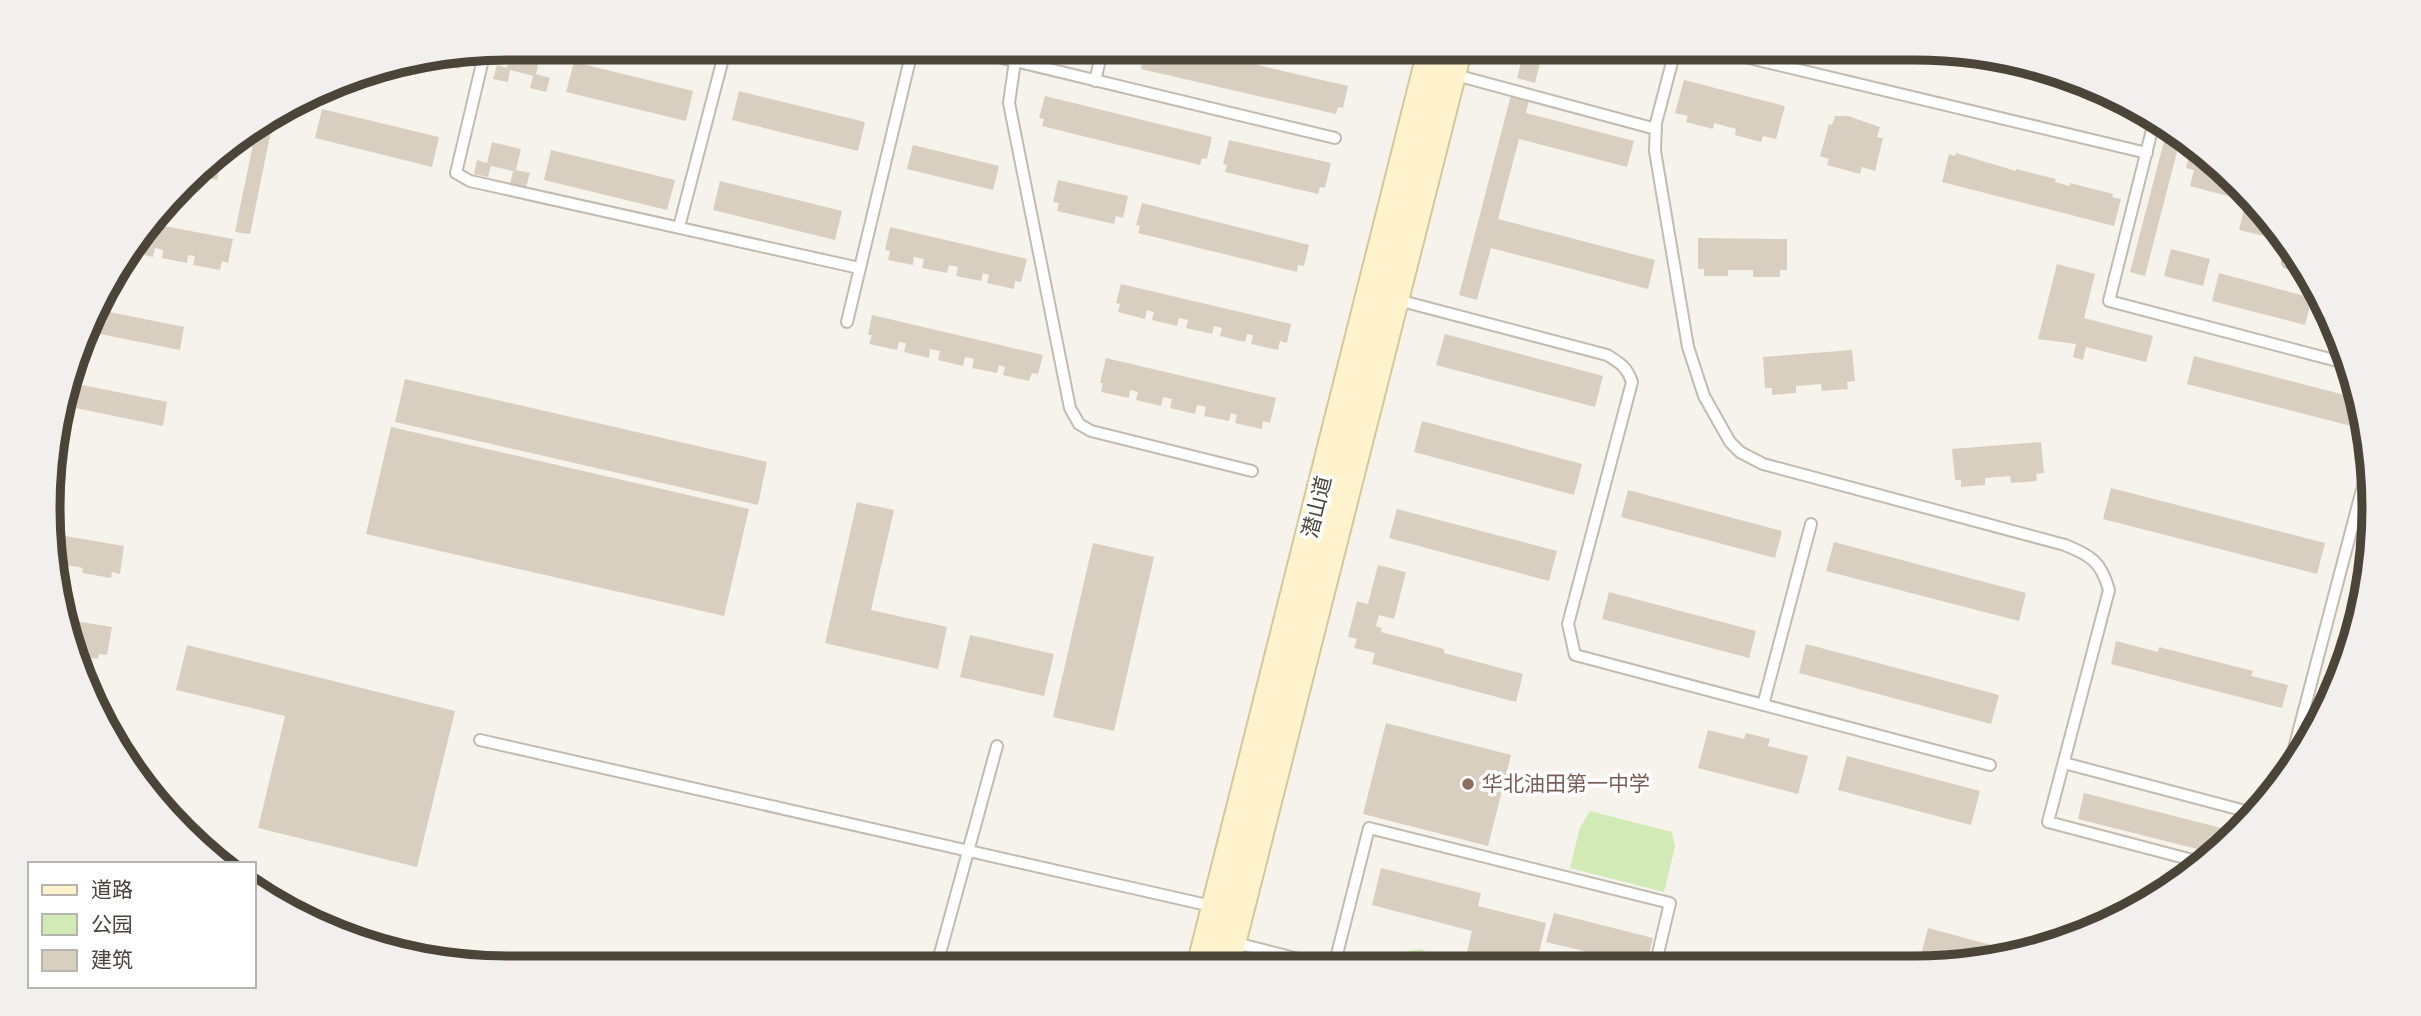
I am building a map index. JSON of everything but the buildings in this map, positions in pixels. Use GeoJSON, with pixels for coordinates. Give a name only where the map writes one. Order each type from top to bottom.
{"type":"FeatureCollection","features":[{"type":"Feature","properties":{"kind":"main road","name":"潜山道"},"geometry":{"type":"LineString","coordinates":[[1204,956],[1430,60]]}},
{"type":"Feature","properties":{"kind":"main road","name":"潜山道"},"geometry":{"type":"LineString","coordinates":[[1229,954],[1454,61]]}},
{"type":"Feature","properties":{"kind":"lane"},"geometry":{"type":"LineString","coordinates":[[483,60],[456,173],[470,181],[859,268]]}},
{"type":"Feature","properties":{"kind":"lane"},"geometry":{"type":"LineString","coordinates":[[679,227],[723,60]]}},
{"type":"Feature","properties":{"kind":"lane"},"geometry":{"type":"LineString","coordinates":[[847,322],[910,60]]}},
{"type":"Feature","properties":{"kind":"lane"},"geometry":{"type":"LineString","coordinates":[[1011,60],[1335,138]]}},
{"type":"Feature","properties":{"kind":"lane"},"geometry":{"type":"LineString","coordinates":[[1095,81],[1100,60]]}},
{"type":"Feature","properties":{"kind":"lane"},"geometry":{"type":"LineString","coordinates":[[1673,60],[1656,129],[1656,151],[1688,347],[1704,396],[1730,442],[1740,452],[1763,464],[2065,545],[2094,559],[2104,572],[2109,590],[2049,822],[2191,860]]}},
{"type":"Feature","properties":{"kind":"lane"},"geometry":{"type":"LineString","coordinates":[[1757,60],[2147,153]]}},
{"type":"Feature","properties":{"kind":"lane"},"geometry":{"type":"LineString","coordinates":[[1015,61],[1009,103],[1070,408],[1079,424],[1091,431],[1252,471]]}},
{"type":"Feature","properties":{"kind":"lane"},"geometry":{"type":"LineString","coordinates":[[1454,61],[1656,129]]}},
{"type":"Feature","properties":{"kind":"lane"},"geometry":{"type":"LineString","coordinates":[[2152,129],[2109,301],[2337,361]]}},
{"type":"Feature","properties":{"kind":"lane"},"geometry":{"type":"LineString","coordinates":[[1394,299],[1606,355],[1629,371],[1632,383],[1568,624],[1575,655],[1990,765]]}},
{"type":"Feature","properties":{"kind":"lane"},"geometry":{"type":"LineString","coordinates":[[2296,740],[2361,491]]}},
{"type":"Feature","properties":{"kind":"lane"},"geometry":{"type":"LineString","coordinates":[[1763,705],[1811,524]]}},
{"type":"Feature","properties":{"kind":"lane"},"geometry":{"type":"LineString","coordinates":[[480,740],[1216,907]]}},
{"type":"Feature","properties":{"kind":"lane"},"geometry":{"type":"LineString","coordinates":[[939,956],[997,746]]}},
{"type":"Feature","properties":{"kind":"lane"},"geometry":{"type":"LineString","coordinates":[[2064,763],[2244,811]]}},
{"type":"Feature","properties":{"kind":"lane"},"geometry":{"type":"LineString","coordinates":[[1335,956],[1369,828],[1671,903],[1658,956]]}},
{"type":"Feature","properties":{"kind":"green space"},"geometry":{"type":"Polygon","coordinates":[[[1590,811],[1672,832],[1675,847],[1664,892],[1570,868],[1580,827],[1590,811]]]}},
{"type":"Feature","properties":{"kind":"green space"},"geometry":{"type":"Polygon","coordinates":[[[1420,949],[1438,956],[1394,956],[1420,949]]]}},
{"type":"Feature","properties":{"kind":"place","name":"华北油田第一中学"},"geometry":{"type":"Point","coordinates":[1468,784]}}]}
